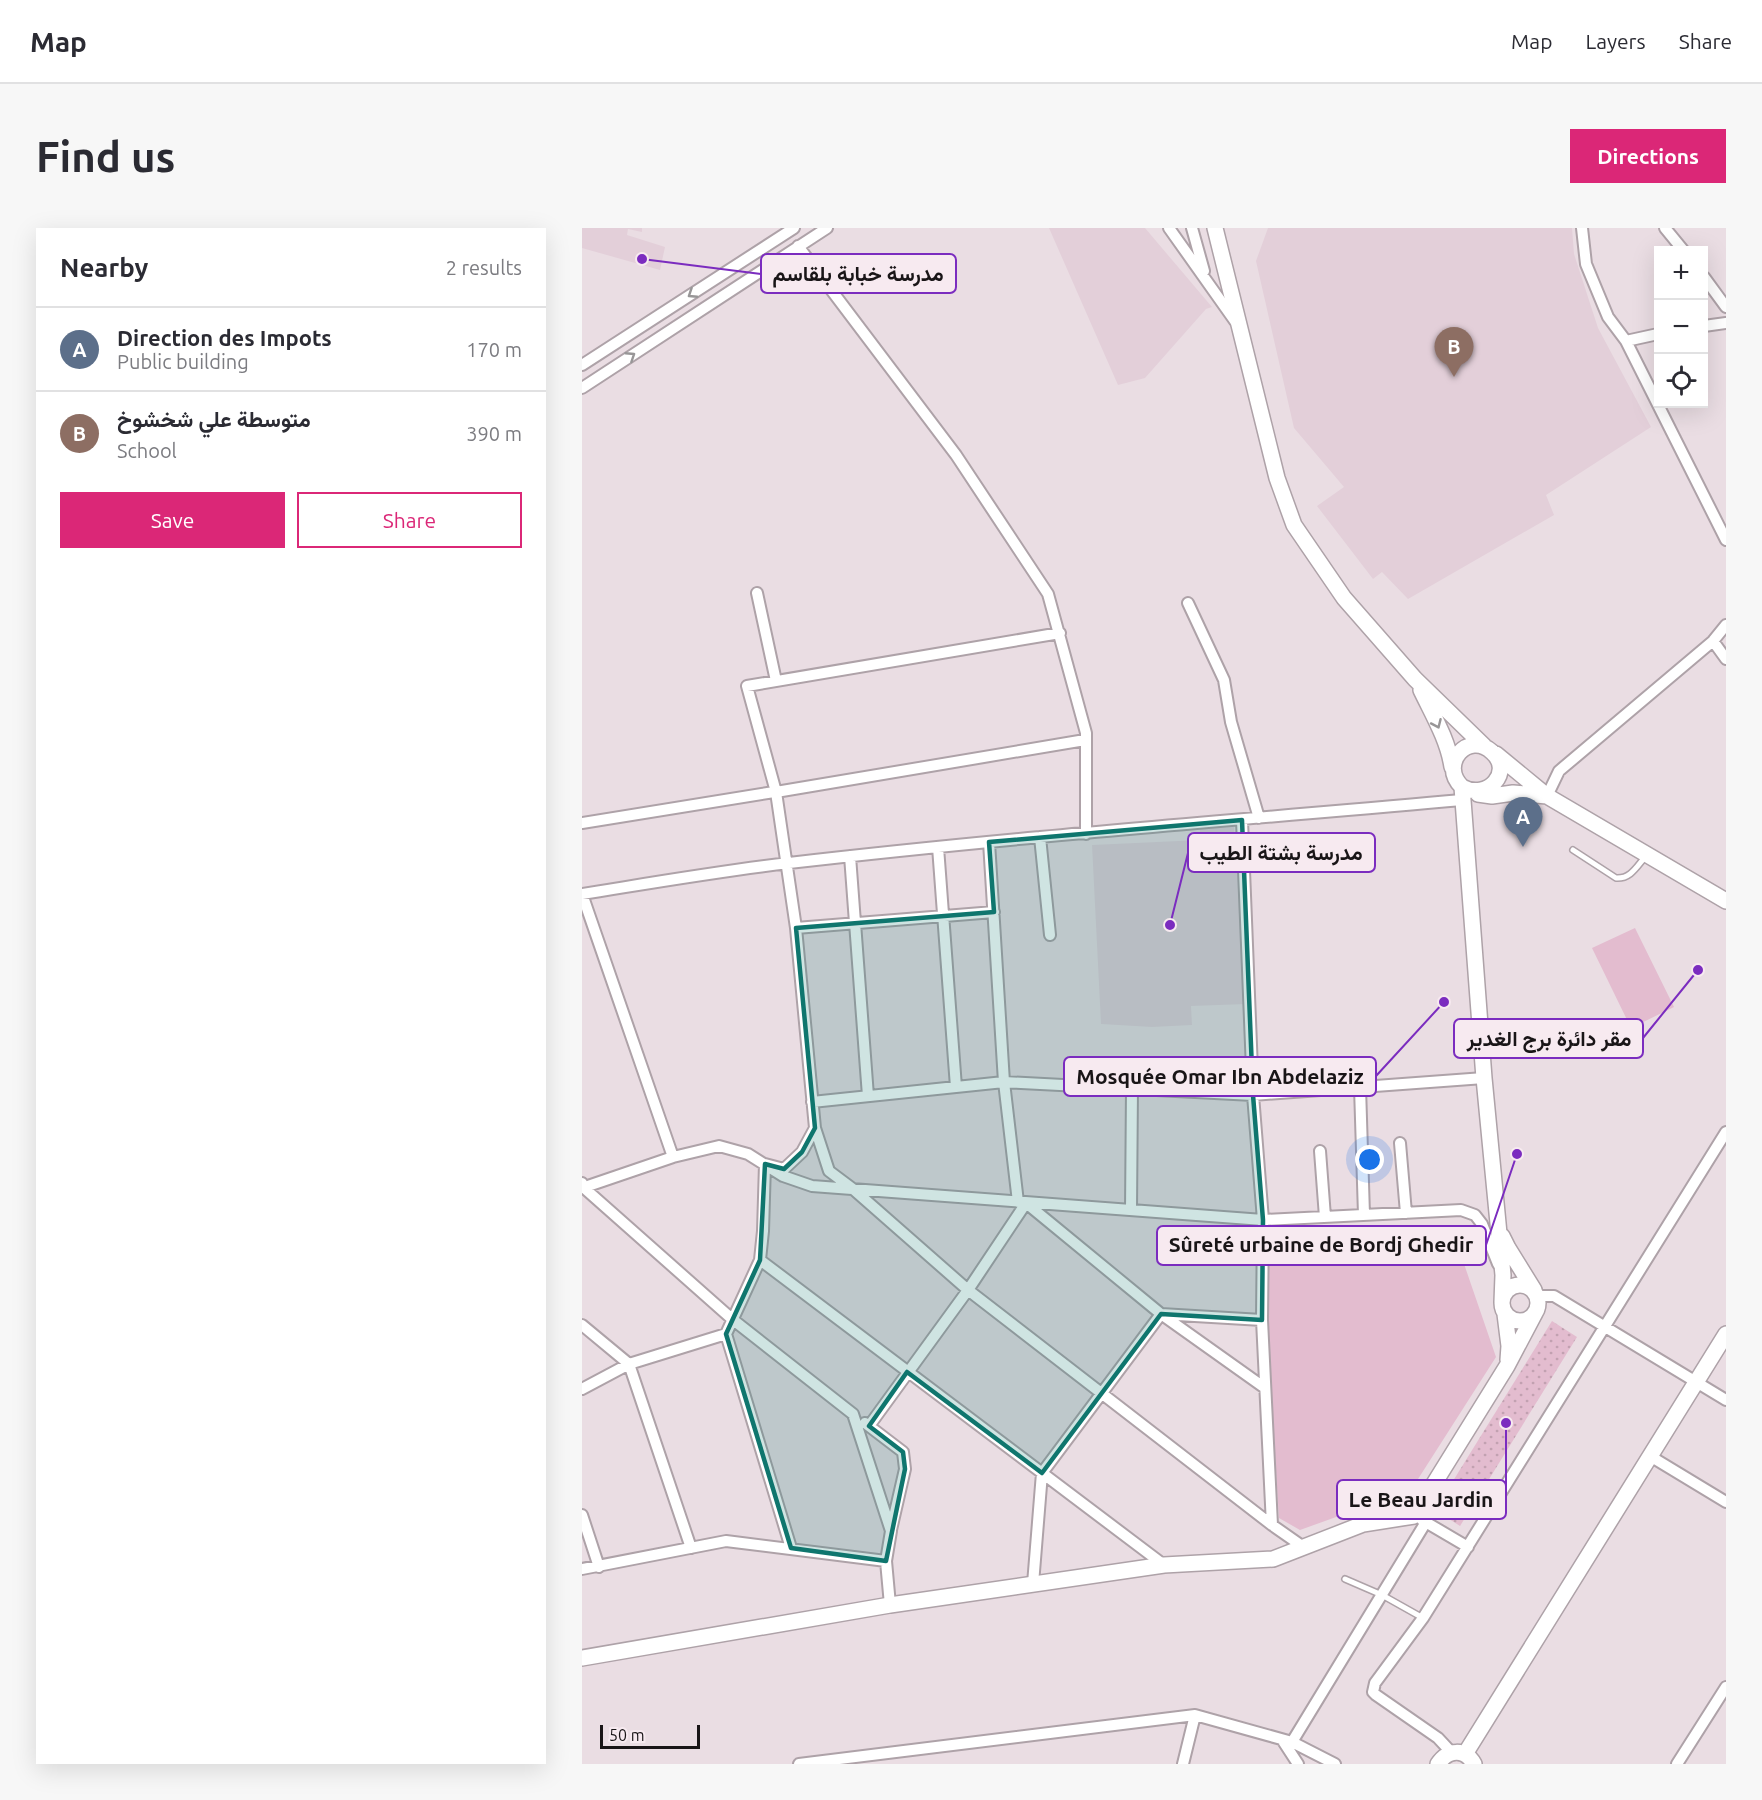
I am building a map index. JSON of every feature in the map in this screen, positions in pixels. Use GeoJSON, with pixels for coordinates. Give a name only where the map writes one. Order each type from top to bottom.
{"type":"FeatureCollection","features":[{"type":"Feature","properties":{"kind":"main road"},"geometry":{"type":"LineString","coordinates":[[1215,228],[1277,478],[1294,525],[1344,598],[1415,679],[1488,748],[1547,796],[1726,901]]}},
{"type":"Feature","properties":{"kind":"main road"},"geometry":{"type":"LineString","coordinates":[[1415,679],[1437,721],[1450,755],[1454,777],[1467,793],[1484,1078],[1509,1346],[1507,1366]]}},
{"type":"Feature","properties":{"kind":"main road"},"geometry":{"type":"LineString","coordinates":[[1453,771],[1455,758],[1464,748],[1478,745],[1488,748],[1499,762],[1499,777],[1490,788],[1467,793]]}},
{"type":"Feature","properties":{"kind":"main road"},"geometry":{"type":"LineString","coordinates":[[1467,793],[1492,796],[1513,792],[1547,796]]}},
{"type":"Feature","properties":{"kind":"main road"},"geometry":{"type":"LineString","coordinates":[[582,1658],[890,1605],[1164,1565],[1273,1559],[1363,1524],[1420,1519],[1507,1366],[1539,1301],[1508,1248],[1496,1222]]}},
{"type":"Feature","properties":{"kind":"main road"},"geometry":{"type":"LineString","coordinates":[[1535,1293],[1523,1284],[1511,1286],[1506,1290],[1504,1308],[1510,1318],[1521,1321],[1535,1313]]}},
{"type":"Feature","properties":{"kind":"main road"},"geometry":{"type":"LineString","coordinates":[[1438,1764],[1443,1756],[1468,1758],[1726,1334]]}},
{"type":"Feature","properties":{"kind":"street"},"geometry":{"type":"LineString","coordinates":[[582,365],[794,228]]}},
{"type":"Feature","properties":{"kind":"street"},"geometry":{"type":"LineString","coordinates":[[582,388],[826,228]]}},
{"type":"Feature","properties":{"kind":"street"},"geometry":{"type":"LineString","coordinates":[[1169,228],[1240,329]]}},
{"type":"Feature","properties":{"kind":"street"},"geometry":{"type":"LineString","coordinates":[[1192,228],[1206,278]]}},
{"type":"Feature","properties":{"kind":"street"},"geometry":{"type":"LineString","coordinates":[[1582,228],[1586,264],[1608,317],[1626,341],[1726,540]]}},
{"type":"Feature","properties":{"kind":"street"},"geometry":{"type":"LineString","coordinates":[[1665,228],[1680,246]]}},
{"type":"Feature","properties":{"kind":"street"},"geometry":{"type":"LineString","coordinates":[[798,246],[956,455],[1048,594],[1086,733],[1086,834]]}},
{"type":"Feature","properties":{"kind":"street"},"geometry":{"type":"LineString","coordinates":[[1708,282],[1726,306]]}},
{"type":"Feature","properties":{"kind":"street"},"geometry":{"type":"LineString","coordinates":[[1708,325],[1726,323]]}},
{"type":"Feature","properties":{"kind":"street"},"geometry":{"type":"LineString","coordinates":[[1626,341],[1654,335]]}},
{"type":"Feature","properties":{"kind":"street"},"geometry":{"type":"LineString","coordinates":[[757,593],[776,681]]}},
{"type":"Feature","properties":{"kind":"street"},"geometry":{"type":"LineString","coordinates":[[1188,603],[1224,680],[1231,722],[1260,818]]}},
{"type":"Feature","properties":{"kind":"street"},"geometry":{"type":"LineString","coordinates":[[1547,796],[1559,771],[1713,641],[1726,625]]}},
{"type":"Feature","properties":{"kind":"street"},"geometry":{"type":"LineString","coordinates":[[1060,633],[747,686],[775,792],[786,863],[796,928],[815,1128],[829,1171],[853,1189],[968,1290],[1302,1546]]}},
{"type":"Feature","properties":{"kind":"street"},"geometry":{"type":"LineString","coordinates":[[1713,641],[1726,659]]}},
{"type":"Feature","properties":{"kind":"street"},"geometry":{"type":"LineString","coordinates":[[582,823],[1086,740]]}},
{"type":"Feature","properties":{"kind":"street"},"geometry":{"type":"LineString","coordinates":[[673,1157],[582,894],[786,863],[1040,837],[1242,820],[1467,793]]}},
{"type":"Feature","properties":{"kind":"street"},"geometry":{"type":"LineString","coordinates":[[1242,820],[1253,1095],[1263,1220],[1262,1320],[1272,1525]]}},
{"type":"Feature","properties":{"kind":"street"},"geometry":{"type":"LineString","coordinates":[[1040,837],[1050,935]]}},
{"type":"Feature","properties":{"kind":"street"},"geometry":{"type":"LineString","coordinates":[[869,1426],[968,1290],[1022,1202],[1005,1082],[989,842]]}},
{"type":"Feature","properties":{"kind":"street"},"geometry":{"type":"LineString","coordinates":[[938,847],[956,1087]]}},
{"type":"Feature","properties":{"kind":"street"},"geometry":{"type":"LineString","coordinates":[[850,856],[868,1096]]}},
{"type":"Feature","properties":{"kind":"street"},"geometry":{"type":"LineString","coordinates":[[796,928],[994,912]]}},
{"type":"Feature","properties":{"kind":"street"},"geometry":{"type":"LineString","coordinates":[[812,1102],[1005,1082],[1253,1095],[1484,1078]]}},
{"type":"Feature","properties":{"kind":"street"},"geometry":{"type":"LineString","coordinates":[[1360,1087],[1364,1215]]}},
{"type":"Feature","properties":{"kind":"street"},"geometry":{"type":"LineString","coordinates":[[1131,1210],[1132,1088]]}},
{"type":"Feature","properties":{"kind":"street"},"geometry":{"type":"LineString","coordinates":[[765,1164],[783,1169],[802,1152],[815,1128]]}},
{"type":"Feature","properties":{"kind":"street"},"geometry":{"type":"LineString","coordinates":[[1468,1758],[1373,1692],[1374,1683],[1424,1618],[1726,1132]]}},
{"type":"Feature","properties":{"kind":"street"},"geometry":{"type":"LineString","coordinates":[[1400,1143],[1406,1213]]}},
{"type":"Feature","properties":{"kind":"street"},"geometry":{"type":"LineString","coordinates":[[582,1186],[673,1157],[719,1146],[748,1154],[783,1176],[812,1186],[1263,1220],[1461,1210],[1475,1215],[1482,1224],[1503,1275]]}},
{"type":"Feature","properties":{"kind":"street"},"geometry":{"type":"LineString","coordinates":[[1320,1151],[1325,1217]]}},
{"type":"Feature","properties":{"kind":"street"},"geometry":{"type":"LineString","coordinates":[[765,1164],[760,1260],[726,1334],[791,1548]]}},
{"type":"Feature","properties":{"kind":"street"},"geometry":{"type":"LineString","coordinates":[[582,1186],[732,1319],[903,1452],[904,1469],[886,1561],[890,1605]]}},
{"type":"Feature","properties":{"kind":"street"},"geometry":{"type":"LineString","coordinates":[[1022,1202],[1161,1314],[1265,1388]]}},
{"type":"Feature","properties":{"kind":"street"},"geometry":{"type":"LineString","coordinates":[[760,1260],[1164,1565]]}},
{"type":"Feature","properties":{"kind":"street"},"geometry":{"type":"LineString","coordinates":[[1535,1293],[1554,1296],[1726,1400]]}},
{"type":"Feature","properties":{"kind":"street"},"geometry":{"type":"LineString","coordinates":[[1161,1314],[1262,1320]]}},
{"type":"Feature","properties":{"kind":"street"},"geometry":{"type":"LineString","coordinates":[[1033,1584],[1042,1473],[1161,1314]]}},
{"type":"Feature","properties":{"kind":"street"},"geometry":{"type":"LineString","coordinates":[[582,1325],[629,1364],[691,1548]]}},
{"type":"Feature","properties":{"kind":"street"},"geometry":{"type":"LineString","coordinates":[[582,1389],[629,1364],[726,1334]]}},
{"type":"Feature","properties":{"kind":"street"},"geometry":{"type":"LineString","coordinates":[[853,1414],[891,1530]]}},
{"type":"Feature","properties":{"kind":"street"},"geometry":{"type":"LineString","coordinates":[[1650,1456],[1726,1502]]}},
{"type":"Feature","properties":{"kind":"street"},"geometry":{"type":"LineString","coordinates":[[582,1515],[599,1567]]}},
{"type":"Feature","properties":{"kind":"street"},"geometry":{"type":"LineString","coordinates":[[1287,1741],[1382,1595],[1420,1519],[1468,1547]]}},
{"type":"Feature","properties":{"kind":"street"},"geometry":{"type":"LineString","coordinates":[[582,1569],[726,1541],[886,1561]]}},
{"type":"Feature","properties":{"kind":"street"},"geometry":{"type":"LineString","coordinates":[[1677,1764],[1726,1687]]}},
{"type":"Feature","properties":{"kind":"street"},"geometry":{"type":"LineString","coordinates":[[1183,1764],[1195,1715]]}},
{"type":"Feature","properties":{"kind":"street"},"geometry":{"type":"LineString","coordinates":[[799,1764],[1195,1715],[1287,1741],[1335,1764]]}},
{"type":"Feature","properties":{"kind":"street"},"geometry":{"type":"LineString","coordinates":[[1287,1741],[1298,1764]]}},
{"type":"Feature","properties":{"kind":"lane"},"geometry":{"type":"LineString","coordinates":[[1573,850],[1616,878],[1623,879],[1629,876],[1647,855]]}},
{"type":"Feature","properties":{"kind":"lane"},"geometry":{"type":"LineString","coordinates":[[1345,1579],[1382,1595],[1424,1618]]}},
{"type":"Feature","properties":{"kind":"highlighted area"},"geometry":{"type":"Polygon","coordinates":[[[1242,820],[1253,1095],[1263,1220],[1262,1320],[1161,1314],[1042,1473],[907,1372],[869,1426],[903,1452],[905,1469],[886,1561],[791,1548],[726,1334],[760,1260],[765,1164],[784,1169],[802,1152],[815,1128],[796,928],[994,912],[989,842],[1242,820]]]}},
{"type":"Feature","properties":{"kind":"shaded area"},"geometry":{"type":"Polygon","coordinates":[[[582,228],[642,228],[642,232],[628,229],[627,235],[665,247],[660,270],[582,248],[582,228]]]}},
{"type":"Feature","properties":{"kind":"shaded area"},"geometry":{"type":"Polygon","coordinates":[[[1049,228],[1145,228],[1212,307],[1206,309],[1145,378],[1118,385],[1049,228]]]}},
{"type":"Feature","properties":{"kind":"shaded area"},"geometry":{"type":"Polygon","coordinates":[[[1268,228],[1572,228],[1574,254],[1598,328],[1651,427],[1546,495],[1554,515],[1408,599],[1382,572],[1373,579],[1317,506],[1344,487],[1294,428],[1256,261],[1268,228]]]}},
{"type":"Feature","properties":{"kind":"shaded area"},"geometry":{"type":"Polygon","coordinates":[[[1234,827],[1235,846],[1239,846],[1247,1004],[1191,1006],[1192,1025],[1152,1027],[1101,1024],[1092,845],[1200,840],[1200,829],[1234,827]]]}},
{"type":"Feature","properties":{"kind":"shaded area"},"geometry":{"type":"Polygon","coordinates":[[[1635,928],[1674,1007],[1631,1028],[1592,948],[1635,928]]]}},
{"type":"Feature","properties":{"kind":"shaded area"},"geometry":{"type":"Polygon","coordinates":[[[1451,1226],[1496,1357],[1411,1490],[1300,1530],[1279,1518],[1266,1316],[1269,1289],[1267,1236],[1451,1226]]]}},
{"type":"Feature","properties":{"kind":"shaded area"},"geometry":{"type":"Polygon","coordinates":[[[1552,1321],[1577,1337],[1460,1526],[1435,1510],[1552,1321]]]}},
{"type":"Feature","properties":{"kind":"place","name":"مدرسة خبابة بلقاسم"},"geometry":{"type":"Point","coordinates":[642,259]}},
{"type":"Feature","properties":{"kind":"place","name":"متوسطة علي شخشوخ"},"geometry":{"type":"Point","coordinates":[1454,377]}},
{"type":"Feature","properties":{"kind":"place","name":"Direction des Impots"},"geometry":{"type":"Point","coordinates":[1523,847]}},
{"type":"Feature","properties":{"kind":"place","name":"مدرسة بشتة الطيب"},"geometry":{"type":"Point","coordinates":[1170,925]}},
{"type":"Feature","properties":{"kind":"place","name":"مقر دائرة برج الغدير"},"geometry":{"type":"Point","coordinates":[1698,970]}},
{"type":"Feature","properties":{"kind":"place","name":"Mosquée Omar Ibn Abdelaziz"},"geometry":{"type":"Point","coordinates":[1444,1002]}},
{"type":"Feature","properties":{"kind":"place","name":"Sûreté urbaine de Bordj Ghedir"},"geometry":{"type":"Point","coordinates":[1517,1154]}},
{"type":"Feature","properties":{"kind":"place","name":"Le Beau Jardin"},"geometry":{"type":"Point","coordinates":[1506,1423]}}]}
